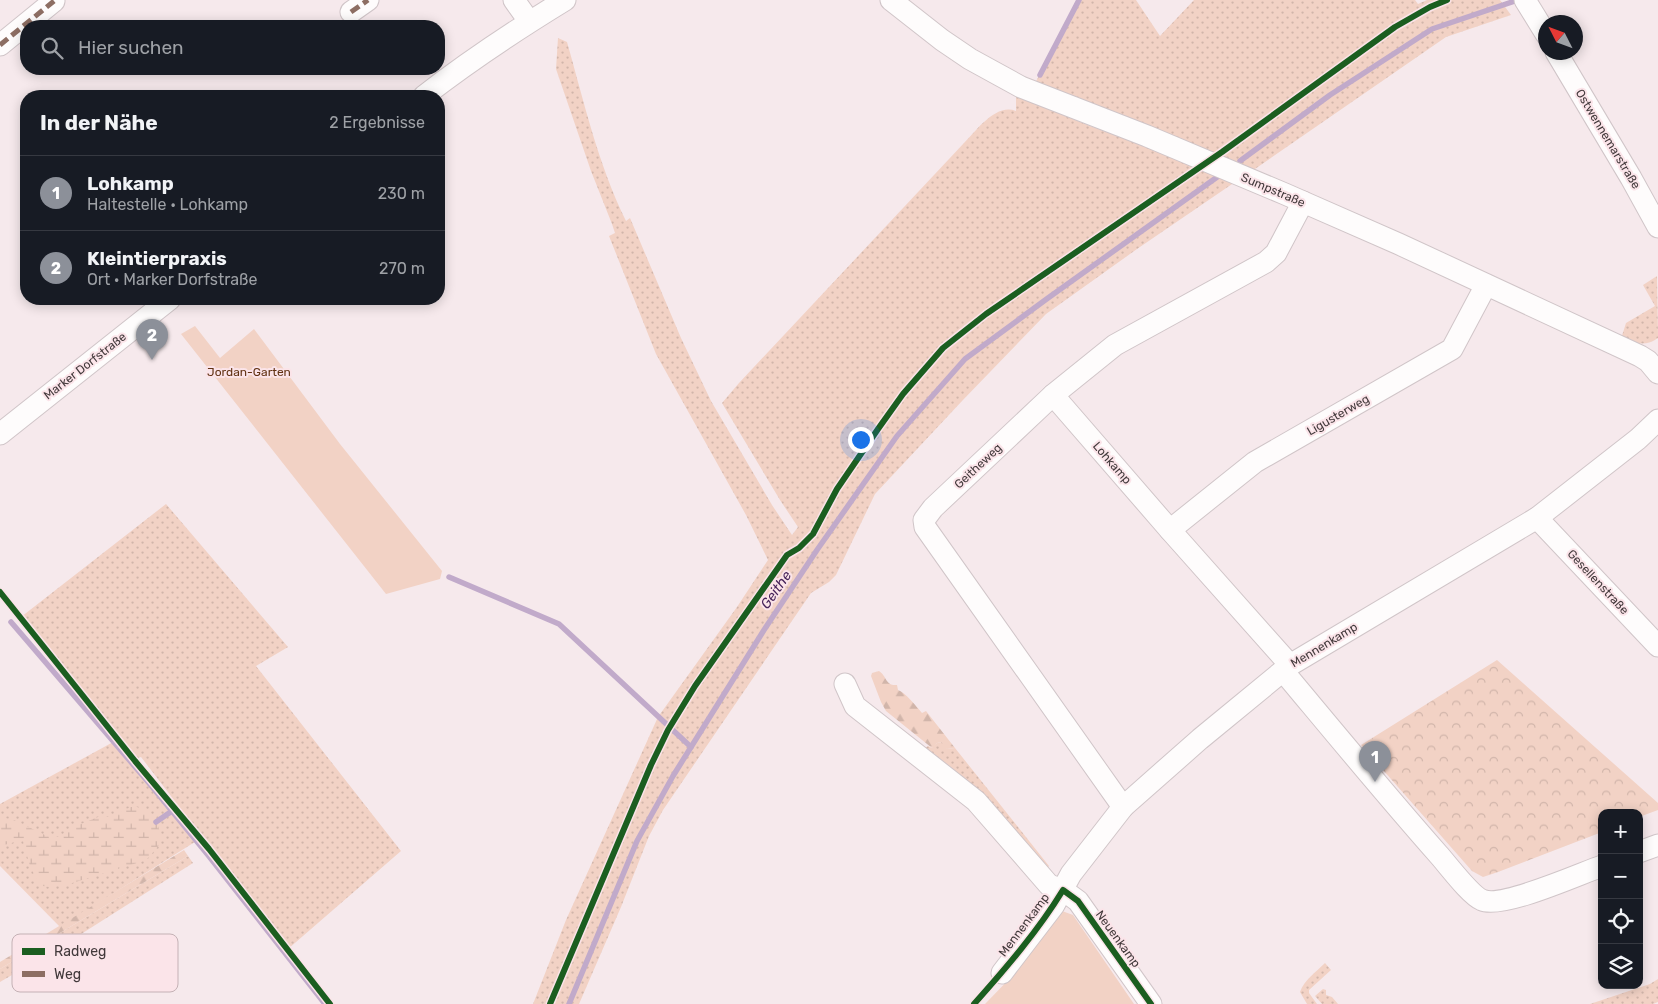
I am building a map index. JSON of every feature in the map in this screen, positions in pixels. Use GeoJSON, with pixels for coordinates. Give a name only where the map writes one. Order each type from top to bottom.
{"type":"FeatureCollection","features":[{"type":"Feature","properties":{"kind":"street"},"geometry":{"type":"LineString","coordinates":[[514,0],[529,21]]}},
{"type":"Feature","properties":{"kind":"street"},"geometry":{"type":"LineString","coordinates":[[432,90],[529,21],[565,0]]}},
{"type":"Feature","properties":{"kind":"street","name":"Sumpstraße"},"geometry":{"type":"LineString","coordinates":[[891,0],[942,40],[970,59],[1020,87],[1147,136],[1399,244],[1640,356],[1648,361],[1658,373]]}},
{"type":"Feature","properties":{"kind":"street"},"geometry":{"type":"LineString","coordinates":[[1525,0],[1538,21]]}},
{"type":"Feature","properties":{"kind":"street"},"geometry":{"type":"LineString","coordinates":[[31,20],[54,1]]}},
{"type":"Feature","properties":{"kind":"street"},"geometry":{"type":"LineString","coordinates":[[0,45],[20,29]]}},
{"type":"Feature","properties":{"kind":"street","name":"Ostwennemarstraße"},"geometry":{"type":"LineString","coordinates":[[1561,60],[1658,227]]}},
{"type":"Feature","properties":{"kind":"street","name":"Geitheweg"},"geometry":{"type":"LineString","coordinates":[[1123,807],[925,527],[924,520],[933,508],[1053,395],[1115,345],[1266,262],[1276,253],[1303,202]]}},
{"type":"Feature","properties":{"kind":"street","name":"Ligusterweg"},"geometry":{"type":"LineString","coordinates":[[1170,530],[1255,462],[1452,349],[1486,285]]}},
{"type":"Feature","properties":{"kind":"street","name":"Marker Dorfstraße"},"geometry":{"type":"LineString","coordinates":[[0,434],[162,305]]}},
{"type":"Feature","properties":{"kind":"street","name":"Lohkamp"},"geometry":{"type":"LineString","coordinates":[[1053,395],[1286,668],[1389,799],[1470,890],[1482,900],[1494,902],[1512,899],[1598,867]]}},
{"type":"Feature","properties":{"kind":"street","name":"Mennenkamp"},"geometry":{"type":"LineString","coordinates":[[1002,973],[1054,906],[1071,874],[1123,807],[1200,739],[1286,668],[1538,518],[1638,439],[1658,420]]}},
{"type":"Feature","properties":{"kind":"street","name":"Gesellenstraße"},"geometry":{"type":"LineString","coordinates":[[1538,518],[1658,646]]}},
{"type":"Feature","properties":{"kind":"street","name":"Neuenkamp"},"geometry":{"type":"LineString","coordinates":[[845,684],[855,706],[976,801],[1049,885],[1063,890],[1078,901],[1151,1004]]}},
{"type":"Feature","properties":{"kind":"street"},"geometry":{"type":"LineString","coordinates":[[1643,851],[1658,845]]}},
{"type":"Feature","properties":{"kind":"green space"},"geometry":{"type":"Polygon","coordinates":[[[1080,0],[1136,0],[1160,36],[1194,0],[1415,0],[1418,4],[1427,0],[1500,0],[1511,15],[1446,37],[1252,171],[1034,85],[1080,0]]]}},
{"type":"Feature","properties":{"kind":"green space"},"geometry":{"type":"Polygon","coordinates":[[[558,38],[567,42],[592,133],[616,199],[626,221],[630,218],[681,338],[711,401],[772,505],[792,535],[798,527],[722,403],[987,119],[1001,111],[1016,111],[1016,96],[1090,126],[1238,180],[1046,314],[875,494],[836,575],[829,582],[811,593],[663,810],[649,836],[579,1004],[533,1004],[566,920],[658,717],[737,607],[768,560],[746,515],[656,354],[609,236],[615,233],[591,171],[556,69],[558,38]]]}},
{"type":"Feature","properties":{"kind":"green space"},"geometry":{"type":"Polygon","coordinates":[[[1657,276],[1658,338],[1649,343],[1636,343],[1621,339],[1626,323],[1655,306],[1643,285],[1657,276]]]}},
{"type":"Feature","properties":{"kind":"green space","name":"Jordan-Garten"},"geometry":{"type":"Polygon","coordinates":[[[195,326],[220,358],[254,329],[340,444],[442,571],[440,579],[386,594],[181,334],[195,326]]]}},
{"type":"Feature","properties":{"kind":"green space"},"geometry":{"type":"Polygon","coordinates":[[[166,504],[288,647],[256,666],[401,851],[288,949],[141,757],[138,758],[21,617],[166,504]]]}},
{"type":"Feature","properties":{"kind":"green space"},"geometry":{"type":"Polygon","coordinates":[[[1497,660],[1658,803],[1658,810],[1643,816],[1643,809],[1598,809],[1598,834],[1483,877],[1472,871],[1361,745],[1497,660]]]}},
{"type":"Feature","properties":{"kind":"green space"},"geometry":{"type":"Polygon","coordinates":[[[879,671],[890,684],[897,685],[898,690],[907,696],[922,713],[926,711],[955,748],[947,749],[943,747],[942,742],[937,743],[932,748],[886,711],[871,676],[872,673],[879,671]]]}},
{"type":"Feature","properties":{"kind":"green space"},"geometry":{"type":"Polygon","coordinates":[[[115,741],[198,840],[60,927],[0,866],[0,804],[115,741]]]}},
{"type":"Feature","properties":{"kind":"green space"},"geometry":{"type":"Polygon","coordinates":[[[942,742],[947,749],[955,748],[1049,866],[1044,871],[925,748],[928,746],[932,748],[937,743],[942,742]]]}},
{"type":"Feature","properties":{"kind":"green space"},"geometry":{"type":"Polygon","coordinates":[[[131,807],[147,811],[158,826],[161,835],[159,845],[146,860],[69,884],[50,887],[43,886],[38,882],[30,866],[23,841],[0,844],[0,817],[14,820],[49,837],[58,837],[76,826],[98,817],[108,817],[131,807]]]}},
{"type":"Feature","properties":{"kind":"green space"},"geometry":{"type":"Polygon","coordinates":[[[184,850],[188,856],[58,934],[46,934],[184,850]]]}},
{"type":"Feature","properties":{"kind":"green space"},"geometry":{"type":"Polygon","coordinates":[[[188,856],[193,863],[81,934],[58,934],[188,856]]]}},
{"type":"Feature","properties":{"kind":"green space"},"geometry":{"type":"Polygon","coordinates":[[[1062,911],[1073,915],[1134,1004],[985,1004],[1017,971],[1062,911]]]}},
{"type":"Feature","properties":{"kind":"green space"},"geometry":{"type":"Polygon","coordinates":[[[12,955],[12,962],[0,969],[0,962],[12,955]]]}},
{"type":"Feature","properties":{"kind":"green space"},"geometry":{"type":"Polygon","coordinates":[[[12,962],[12,975],[0,982],[0,969],[12,962]]]}},
{"type":"Feature","properties":{"kind":"green space"},"geometry":{"type":"Polygon","coordinates":[[[1325,963],[1331,970],[1309,990],[1317,1004],[1307,1004],[1300,992],[1307,980],[1325,963]]]}},
{"type":"Feature","properties":{"kind":"green space"},"geometry":{"type":"Polygon","coordinates":[[[1658,979],[1658,1002],[1653,1004],[1590,1004],[1635,989],[1643,989],[1643,986],[1658,979]]]}},
{"type":"Feature","properties":{"kind":"green space"},"geometry":{"type":"Polygon","coordinates":[[[1323,989],[1326,990],[1326,995],[1332,997],[1338,1004],[1322,1004],[1315,996],[1323,989]]]}},
{"type":"Feature","properties":{"kind":"waterway"},"geometry":{"type":"LineString","coordinates":[[1040,75],[1079,0]]}},
{"type":"Feature","properties":{"kind":"waterway","name":"Geithe"},"geometry":{"type":"LineString","coordinates":[[1240,161],[1330,95],[1432,29],[1518,0]]}},
{"type":"Feature","properties":{"kind":"waterway","name":"Geithe"},"geometry":{"type":"LineString","coordinates":[[569,1004],[637,841],[673,776],[764,630],[817,550],[897,436],[965,359],[1220,175]]}},
{"type":"Feature","properties":{"kind":"waterway"},"geometry":{"type":"LineString","coordinates":[[449,577],[559,624],[691,747]]}},
{"type":"Feature","properties":{"kind":"waterway"},"geometry":{"type":"LineString","coordinates":[[11,622],[149,783],[325,1004]]}},
{"type":"Feature","properties":{"kind":"waterway"},"geometry":{"type":"LineString","coordinates":[[156,822],[172,811]]}},
{"type":"Feature","properties":{"kind":"marked path"},"geometry":{"type":"LineString","coordinates":[[351,12],[368,0]]}},
{"type":"Feature","properties":{"kind":"marked path"},"geometry":{"type":"LineString","coordinates":[[31,20],[54,1]]}},
{"type":"Feature","properties":{"kind":"marked path"},"geometry":{"type":"LineString","coordinates":[[0,45],[20,29]]}},
{"type":"Feature","properties":{"kind":"cycle path"},"geometry":{"type":"LineString","coordinates":[[550,1004],[651,765],[668,730],[695,686],[787,555],[799,548],[813,534],[837,489],[878,429],[903,394],[943,348],[986,314],[1222,152],[1395,27],[1430,7],[1447,0]]}},
{"type":"Feature","properties":{"kind":"cycle path"},"geometry":{"type":"LineString","coordinates":[[0,592],[135,761],[209,849],[330,1004]]}},
{"type":"Feature","properties":{"kind":"cycle path"},"geometry":{"type":"LineString","coordinates":[[974,1004],[1032,935],[1063,890],[1078,901],[1151,1004]]}},
{"type":"Feature","properties":{"kind":"place","name":"Kleintierpraxis"},"geometry":{"type":"Point","coordinates":[152,360]}},
{"type":"Feature","properties":{"kind":"place","name":"Lohkamp"},"geometry":{"type":"Point","coordinates":[1375,782]}}]}
